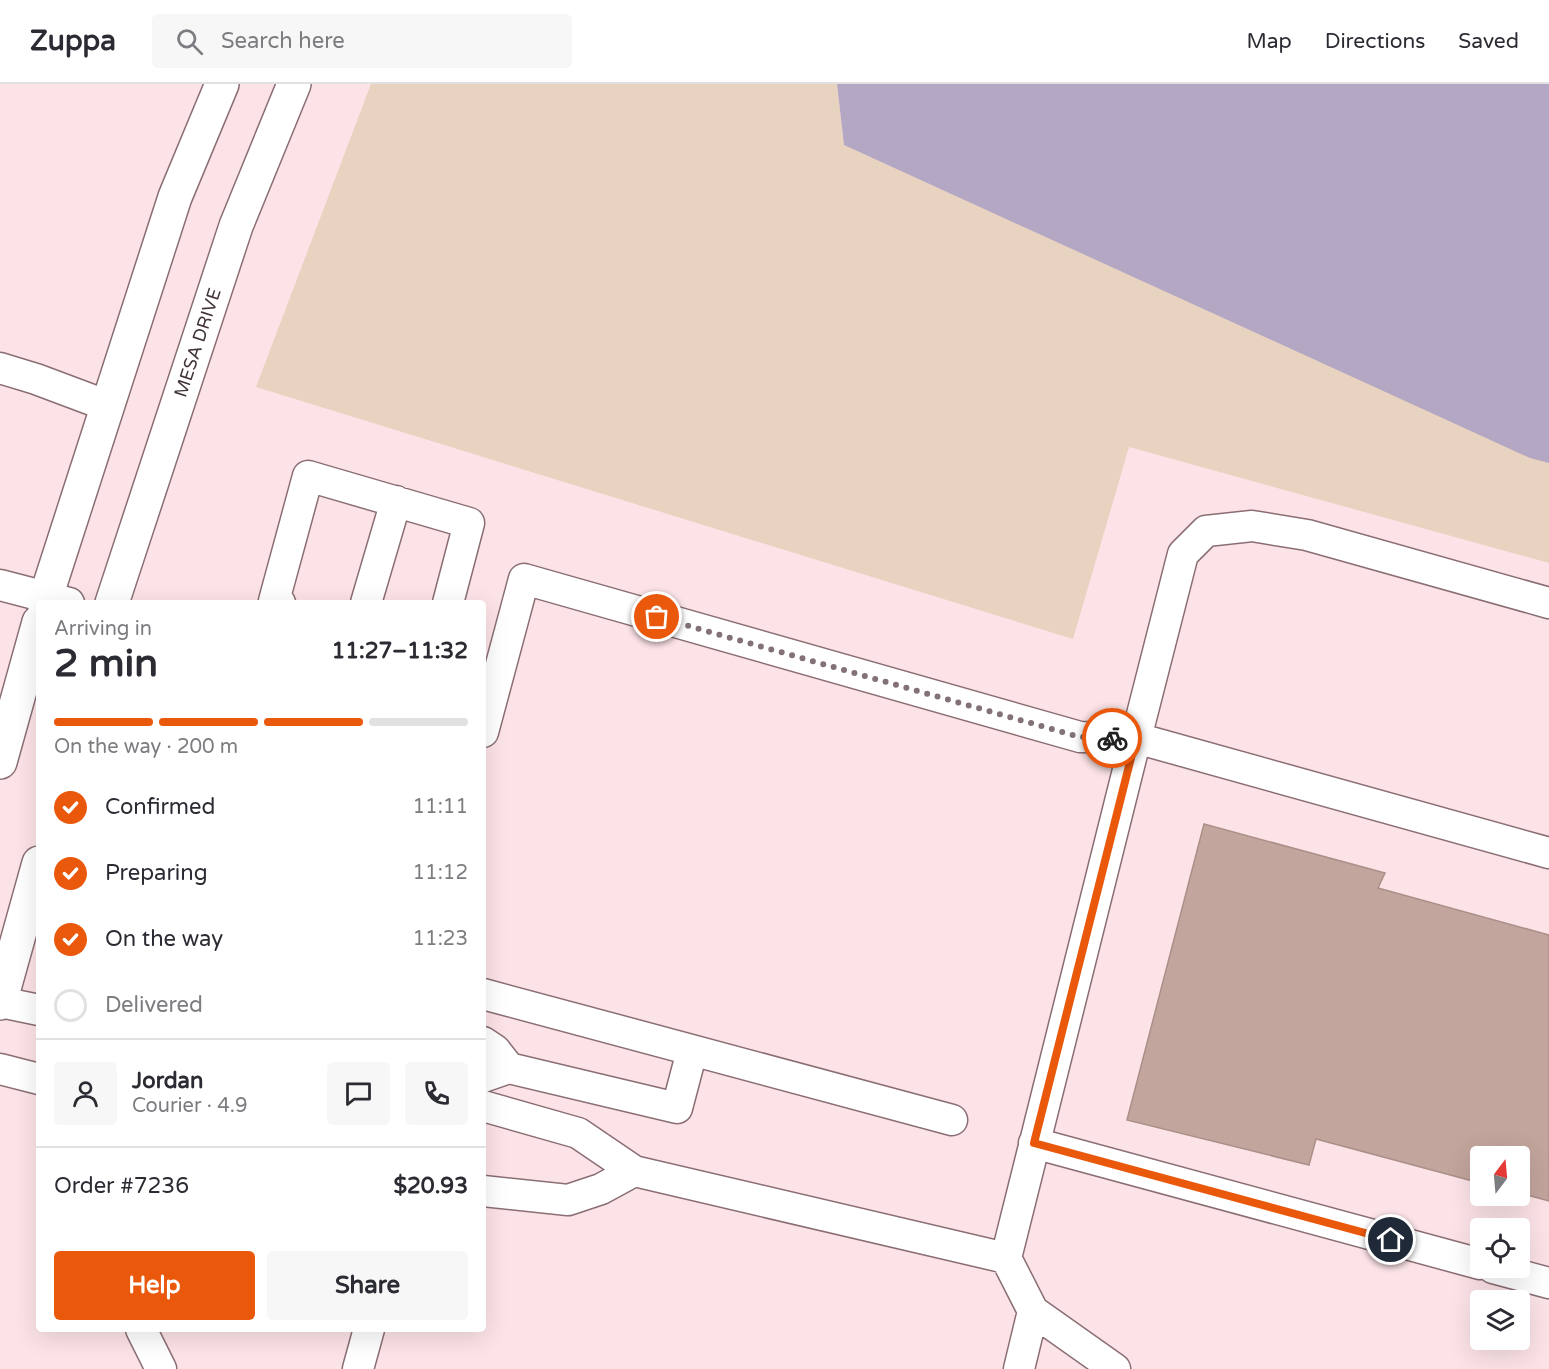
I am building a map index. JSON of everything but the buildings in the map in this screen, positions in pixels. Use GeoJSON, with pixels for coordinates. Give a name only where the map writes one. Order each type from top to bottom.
{"type":"FeatureCollection","features":[{"type":"Feature","properties":{"kind":"main road"},"geometry":{"type":"LineString","coordinates":[[52,600],[108,406],[175,197],[222,84]]}},
{"type":"Feature","properties":{"kind":"main road","name":"MESA DRIVE"},"geometry":{"type":"LineString","coordinates":[[113,600],[236,226],[294,84]]}},
{"type":"Feature","properties":{"kind":"main road"},"geometry":{"type":"LineString","coordinates":[[2,746],[36,647]]}},
{"type":"Feature","properties":{"kind":"main road"},"geometry":{"type":"LineString","coordinates":[[0,1002],[36,874]]}},
{"type":"Feature","properties":{"kind":"lane"},"geometry":{"type":"LineString","coordinates":[[0,368],[108,406]]}},
{"type":"Feature","properties":{"kind":"lane"},"geometry":{"type":"LineString","coordinates":[[275,600],[308,476],[469,523],[449,600]]}},
{"type":"Feature","properties":{"kind":"lane"},"geometry":{"type":"LineString","coordinates":[[367,600],[396,501]]}},
{"type":"Feature","properties":{"kind":"lane"},"geometry":{"type":"LineString","coordinates":[[1115,1369],[1033,1311],[1006,1258],[1183,554],[1206,531],[1252,526],[1307,535],[1549,603]]}},
{"type":"Feature","properties":{"kind":"lane"},"geometry":{"type":"LineString","coordinates":[[486,716],[524,579],[1080,737],[1136,738],[1549,853]]}},
{"type":"Feature","properties":{"kind":"lane"},"geometry":{"type":"LineString","coordinates":[[0,585],[36,600]]}},
{"type":"Feature","properties":{"kind":"lane"},"geometry":{"type":"LineString","coordinates":[[486,995],[952,1120]]}},
{"type":"Feature","properties":{"kind":"lane"},"geometry":{"type":"LineString","coordinates":[[0,1002],[36,1009]]}},
{"type":"Feature","properties":{"kind":"lane"},"geometry":{"type":"LineString","coordinates":[[486,1044],[495,1050],[496,1072],[677,1108],[692,1051]]}},
{"type":"Feature","properties":{"kind":"lane"},"geometry":{"type":"LineString","coordinates":[[0,1069],[36,1078]]}},
{"type":"Feature","properties":{"kind":"lane"},"geometry":{"type":"LineString","coordinates":[[486,1107],[578,1133],[634,1171],[1006,1258]]}},
{"type":"Feature","properties":{"kind":"lane"},"geometry":{"type":"LineString","coordinates":[[1034,1143],[1470,1261]]}},
{"type":"Feature","properties":{"kind":"lane"},"geometry":{"type":"LineString","coordinates":[[486,1191],[568,1200],[601,1189],[634,1171]]}},
{"type":"Feature","properties":{"kind":"lane"},"geometry":{"type":"LineString","coordinates":[[1530,1278],[1549,1283]]}},
{"type":"Feature","properties":{"kind":"lane"},"geometry":{"type":"LineString","coordinates":[[1019,1369],[1033,1311]]}},
{"type":"Feature","properties":{"kind":"lane"},"geometry":{"type":"LineString","coordinates":[[142,1332],[161,1369]]}},
{"type":"Feature","properties":{"kind":"lane"},"geometry":{"type":"LineString","coordinates":[[358,1369],[368,1332]]}},
{"type":"Feature","properties":{"kind":"shaded area"},"geometry":{"type":"Polygon","coordinates":[[[371,84],[837,84],[844,145],[1530,457],[1549,463],[1549,563],[1129,447],[1073,639],[256,387],[371,84]]]}},
{"type":"Feature","properties":{"kind":"shaded area"},"geometry":{"type":"Polygon","coordinates":[[[837,84],[1549,84],[1549,463],[1530,458],[844,145],[837,84]]]}},
{"type":"Feature","properties":{"kind":"way so far"},"geometry":{"type":"LineString","coordinates":[[657,617],[1080,737],[1112,738]]}},
{"type":"Feature","properties":{"kind":"route"},"geometry":{"type":"LineString","coordinates":[[1112,738],[1136,738],[1034,1143],[1391,1240]]}}]}
